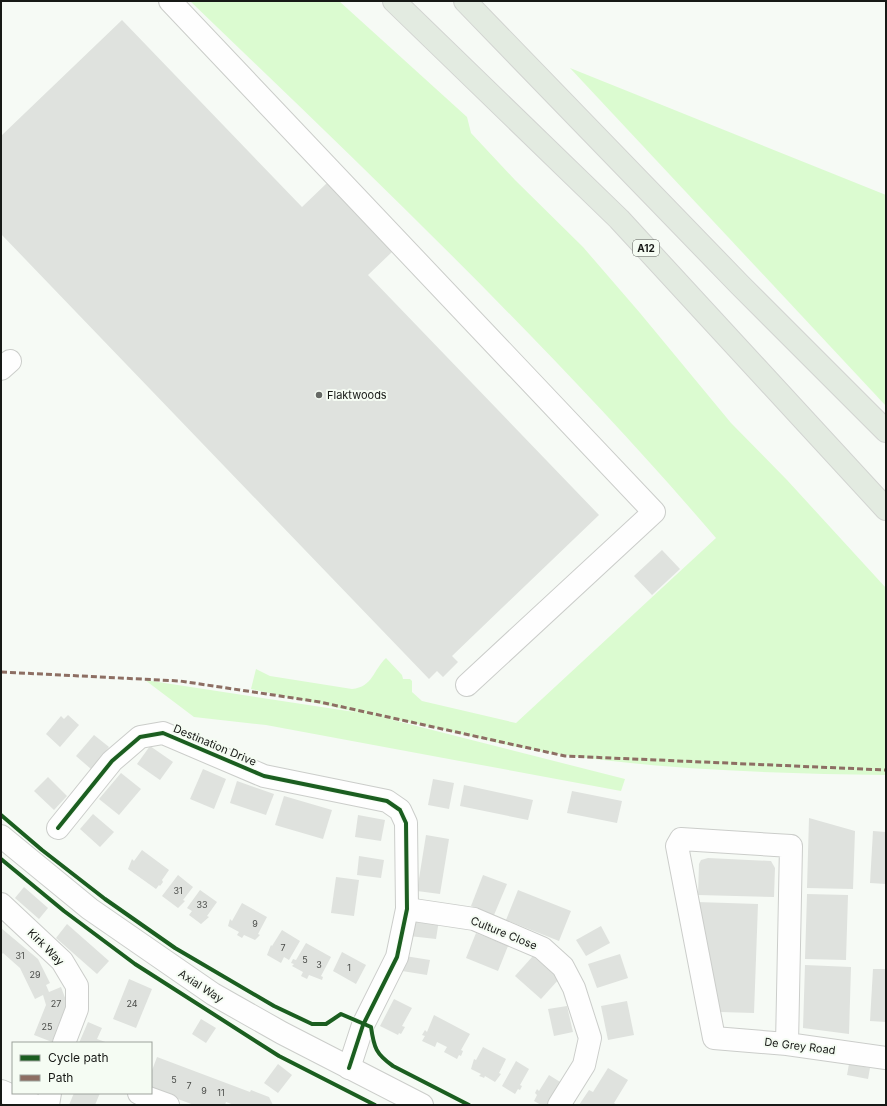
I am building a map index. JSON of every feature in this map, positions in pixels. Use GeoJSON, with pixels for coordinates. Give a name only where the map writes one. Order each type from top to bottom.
{"type":"FeatureCollection","features":[{"type":"Feature","properties":{"kind":"highway","name":"A12"},"geometry":{"type":"LineString","coordinates":[[394,1],[619,219],[886,509]]}},
{"type":"Feature","properties":{"kind":"highway"},"geometry":{"type":"LineString","coordinates":[[465,1],[740,285],[886,431]]}},
{"type":"Feature","properties":{"kind":"street"},"geometry":{"type":"LineString","coordinates":[[170,1],[654,512],[467,685]]}},
{"type":"Feature","properties":{"kind":"street","name":"Destination Drive"},"geometry":{"type":"LineString","coordinates":[[58,828],[112,761],[140,737],[163,733],[264,776],[387,802],[400,810],[406,823],[407,909]]}},
{"type":"Feature","properties":{"kind":"street","name":"Axial Way"},"geometry":{"type":"LineString","coordinates":[[1,836],[90,909],[213,994],[349,1068],[422,1105]]}},
{"type":"Feature","properties":{"kind":"street","name":"De Grey Road"},"geometry":{"type":"LineString","coordinates":[[787,1044],[791,846],[681,839],[677,846],[714,1038],[787,1044],[886,1058]]}},
{"type":"Feature","properties":{"kind":"street","name":"Kirk Way"},"geometry":{"type":"LineString","coordinates":[[1,904],[62,961],[77,986],[77,1009],[64,1042]]}},
{"type":"Feature","properties":{"kind":"street"},"geometry":{"type":"LineString","coordinates":[[349,1068],[363,1025],[396,957],[407,909]]}},
{"type":"Feature","properties":{"kind":"street","name":"Culture Close"},"geometry":{"type":"LineString","coordinates":[[407,909],[474,919],[542,948],[563,966],[574,988],[590,1038],[584,1064],[560,1105]]}},
{"type":"Feature","properties":{"kind":"street"},"geometry":{"type":"LineString","coordinates":[[1,1092],[34,1105]]}},
{"type":"Feature","properties":{"kind":"street"},"geometry":{"type":"LineString","coordinates":[[48,1105],[50,1094]]}},
{"type":"Feature","properties":{"kind":"street"},"geometry":{"type":"LineString","coordinates":[[141,1094],[168,1105]]}},
{"type":"Feature","properties":{"kind":"green space"},"geometry":{"type":"Polygon","coordinates":[[[190,1],[339,1],[467,117],[471,133],[515,180],[583,247],[731,423],[787,480],[886,588],[886,775],[706,769],[617,762],[528,749],[424,725],[389,719],[625,779],[621,791],[266,725],[194,717],[145,680],[361,713],[251,689],[256,669],[270,676],[352,689],[359,688],[369,681],[386,658],[402,675],[403,679],[410,679],[412,681],[412,692],[422,701],[516,723],[716,538],[654,468],[526,330],[393,197],[190,1]]]}},
{"type":"Feature","properties":{"kind":"green space"},"geometry":{"type":"Polygon","coordinates":[[[570,68],[886,195],[886,406],[570,68]]]}},
{"type":"Feature","properties":{"kind":"building","name":"Flaktwoods"},"geometry":{"type":"Polygon","coordinates":[[[122,20],[302,207],[327,183],[393,251],[368,275],[599,515],[452,656],[458,662],[443,677],[437,671],[429,679],[1,234],[1,136],[122,20]]]}},
{"type":"Feature","properties":{"kind":"building"},"geometry":{"type":"Polygon","coordinates":[[[662,550],[680,569],[652,595],[634,576],[662,550]]]}},
{"type":"Feature","properties":{"kind":"building"},"geometry":{"type":"Polygon","coordinates":[[[68,715],[79,725],[60,747],[46,734],[61,716],[64,719],[68,715]]]}},
{"type":"Feature","properties":{"kind":"building"},"geometry":{"type":"Polygon","coordinates":[[[94,735],[109,747],[91,769],[76,756],[94,735]]]}},
{"type":"Feature","properties":{"kind":"building"},"geometry":{"type":"Polygon","coordinates":[[[150,746],[173,762],[160,780],[137,764],[150,746]]]}},
{"type":"Feature","properties":{"kind":"building"},"geometry":{"type":"Polygon","coordinates":[[[203,769],[226,779],[214,809],[190,799],[203,769]]]}},
{"type":"Feature","properties":{"kind":"building"},"geometry":{"type":"Polygon","coordinates":[[[121,773],[141,789],[119,815],[99,799],[121,773]]]}},
{"type":"Feature","properties":{"kind":"building"},"geometry":{"type":"Polygon","coordinates":[[[48,777],[67,796],[54,810],[34,791],[48,777]]]}},
{"type":"Feature","properties":{"kind":"building"},"geometry":{"type":"Polygon","coordinates":[[[433,779],[454,783],[449,809],[428,805],[433,779]]]}},
{"type":"Feature","properties":{"kind":"building"},"geometry":{"type":"Polygon","coordinates":[[[237,781],[274,794],[266,815],[230,803],[237,781]]]}},
{"type":"Feature","properties":{"kind":"building"},"geometry":{"type":"Polygon","coordinates":[[[464,785],[533,800],[528,820],[460,806],[464,785]]]}},
{"type":"Feature","properties":{"kind":"building"},"geometry":{"type":"Polygon","coordinates":[[[572,791],[622,801],[617,823],[567,813],[572,791]]]}},
{"type":"Feature","properties":{"kind":"building"},"geometry":{"type":"Polygon","coordinates":[[[284,796],[332,810],[323,839],[275,825],[284,796]]]}},
{"type":"Feature","properties":{"kind":"building"},"geometry":{"type":"Polygon","coordinates":[[[93,814],[114,832],[100,847],[80,829],[93,814]]]}},
{"type":"Feature","properties":{"kind":"building"},"geometry":{"type":"Polygon","coordinates":[[[358,815],[385,820],[381,841],[355,837],[358,815]]]}},
{"type":"Feature","properties":{"kind":"building"},"geometry":{"type":"Polygon","coordinates":[[[809,818],[855,831],[853,889],[807,888],[809,818]]]}},
{"type":"Feature","properties":{"kind":"building"},"geometry":{"type":"Polygon","coordinates":[[[873,831],[886,832],[886,884],[870,883],[873,831]]]}},
{"type":"Feature","properties":{"kind":"building"},"geometry":{"type":"Polygon","coordinates":[[[426,835],[449,839],[440,894],[417,891],[426,835]]]}},
{"type":"Feature","properties":{"kind":"building"},"geometry":{"type":"Polygon","coordinates":[[[142,850],[169,870],[162,880],[163,882],[156,889],[128,869],[132,859],[134,861],[142,850]]]}},
{"type":"Feature","properties":{"kind":"building"},"geometry":{"type":"Polygon","coordinates":[[[359,856],[384,860],[381,878],[357,875],[359,856]]]}},
{"type":"Feature","properties":{"kind":"building"},"geometry":{"type":"Polygon","coordinates":[[[708,858],[771,861],[775,868],[774,897],[698,895],[699,864],[701,860],[708,858]]]}},
{"type":"Feature","properties":{"kind":"building"},"geometry":{"type":"Polygon","coordinates":[[[178,875],[193,887],[183,900],[185,901],[178,908],[162,896],[178,875]]]}},
{"type":"Feature","properties":{"kind":"building"},"geometry":{"type":"Polygon","coordinates":[[[483,875],[507,884],[494,915],[471,906],[483,875]]]}},
{"type":"Feature","properties":{"kind":"building"},"geometry":{"type":"Polygon","coordinates":[[[336,877],[359,880],[354,916],[331,913],[336,877]]]}},
{"type":"Feature","properties":{"kind":"building"},"geometry":{"type":"Polygon","coordinates":[[[24,887],[48,908],[39,919],[15,898],[24,887]]]}},
{"type":"Feature","properties":{"kind":"building"},"geometry":{"type":"Polygon","coordinates":[[[200,890],[217,902],[207,916],[209,917],[201,924],[189,915],[192,911],[187,908],[200,890]]]}},
{"type":"Feature","properties":{"kind":"building"},"geometry":{"type":"Polygon","coordinates":[[[518,890],[571,911],[559,941],[506,920],[518,890]]]}},
{"type":"Feature","properties":{"kind":"building"},"geometry":{"type":"Polygon","coordinates":[[[807,894],[848,895],[846,960],[805,959],[807,894]]]}},
{"type":"Feature","properties":{"kind":"building"},"geometry":{"type":"Polygon","coordinates":[[[697,902],[758,904],[754,1013],[720,1012],[697,902]]]}},
{"type":"Feature","properties":{"kind":"building"},"geometry":{"type":"Polygon","coordinates":[[[242,903],[267,917],[258,934],[260,935],[255,940],[244,935],[242,938],[237,935],[239,932],[228,926],[230,919],[232,921],[242,903]]]}},
{"type":"Feature","properties":{"kind":"building"},"geometry":{"type":"Polygon","coordinates":[[[410,918],[439,920],[436,939],[409,936],[410,918]]]}},
{"type":"Feature","properties":{"kind":"building"},"geometry":{"type":"Polygon","coordinates":[[[67,924],[109,961],[97,974],[56,938],[67,924]]]}},
{"type":"Feature","properties":{"kind":"building"},"geometry":{"type":"Polygon","coordinates":[[[601,926],[610,943],[586,956],[576,940],[601,926]]]}},
{"type":"Feature","properties":{"kind":"building"},"geometry":{"type":"Polygon","coordinates":[[[1,928],[38,959],[50,983],[46,985],[49,992],[61,987],[67,1003],[52,1042],[34,1035],[46,1005],[43,995],[35,999],[20,968],[3,953],[1,955],[1,928]]]}},
{"type":"Feature","properties":{"kind":"building"},"geometry":{"type":"Polygon","coordinates":[[[282,930],[300,941],[289,960],[284,957],[281,963],[267,955],[271,945],[272,946],[282,930]]]}},
{"type":"Feature","properties":{"kind":"building"},"geometry":{"type":"Polygon","coordinates":[[[476,933],[508,946],[498,971],[466,958],[476,933]]]}},
{"type":"Feature","properties":{"kind":"building"},"geometry":{"type":"Polygon","coordinates":[[[306,943],[331,957],[321,976],[323,977],[322,980],[309,975],[307,979],[301,976],[303,972],[292,966],[294,964],[291,963],[293,959],[296,960],[306,943]]]}},
{"type":"Feature","properties":{"kind":"building"},"geometry":{"type":"Polygon","coordinates":[[[342,952],[366,965],[356,984],[333,971],[342,952]]]}},
{"type":"Feature","properties":{"kind":"building"},"geometry":{"type":"Polygon","coordinates":[[[620,954],[628,978],[597,988],[588,964],[620,954]]]}},
{"type":"Feature","properties":{"kind":"building"},"geometry":{"type":"Polygon","coordinates":[[[405,956],[430,960],[427,975],[402,971],[405,956]]]}},
{"type":"Feature","properties":{"kind":"building"},"geometry":{"type":"Polygon","coordinates":[[[533,956],[559,979],[541,999],[515,976],[533,956]]]}},
{"type":"Feature","properties":{"kind":"building"},"geometry":{"type":"Polygon","coordinates":[[[805,965],[851,967],[849,1034],[803,1028],[805,965]]]}},
{"type":"Feature","properties":{"kind":"building"},"geometry":{"type":"Polygon","coordinates":[[[873,969],[886,969],[886,1022],[870,1021],[873,969]]]}},
{"type":"Feature","properties":{"kind":"building"},"geometry":{"type":"Polygon","coordinates":[[[129,979],[152,989],[136,1028],[113,1019],[129,979]]]}},
{"type":"Feature","properties":{"kind":"building"},"geometry":{"type":"Polygon","coordinates":[[[394,999],[412,1008],[402,1026],[405,1027],[401,1034],[399,1033],[398,1035],[380,1026],[394,999]]]}},
{"type":"Feature","properties":{"kind":"building"},"geometry":{"type":"Polygon","coordinates":[[[627,1001],[634,1035],[608,1040],[601,1006],[627,1001]]]}},
{"type":"Feature","properties":{"kind":"building"},"geometry":{"type":"Polygon","coordinates":[[[567,1006],[573,1032],[554,1036],[548,1009],[567,1006]]]}},
{"type":"Feature","properties":{"kind":"building"},"geometry":{"type":"Polygon","coordinates":[[[434,1015],[470,1034],[461,1050],[463,1051],[461,1056],[459,1055],[457,1059],[444,1052],[447,1047],[437,1042],[435,1047],[422,1041],[425,1036],[422,1035],[425,1030],[427,1032],[434,1015]]]}},
{"type":"Feature","properties":{"kind":"building"},"geometry":{"type":"Polygon","coordinates":[[[201,1019],[216,1028],[206,1043],[192,1034],[201,1019]]]}},
{"type":"Feature","properties":{"kind":"building"},"geometry":{"type":"Polygon","coordinates":[[[88,1022],[102,1028],[97,1039],[105,1042],[79,1042],[88,1022]]]}},
{"type":"Feature","properties":{"kind":"building"},"geometry":{"type":"Polygon","coordinates":[[[483,1047],[506,1059],[499,1073],[501,1074],[495,1082],[485,1076],[484,1078],[479,1076],[481,1074],[471,1069],[474,1059],[476,1060],[483,1047]]]}},
{"type":"Feature","properties":{"kind":"building"},"geometry":{"type":"Polygon","coordinates":[[[157,1057],[250,1092],[251,1090],[269,1097],[273,1105],[234,1105],[226,1102],[225,1105],[194,1105],[152,1089],[152,1070],[157,1057]]]}},
{"type":"Feature","properties":{"kind":"building"},"geometry":{"type":"Polygon","coordinates":[[[516,1061],[529,1069],[520,1085],[522,1086],[520,1090],[518,1089],[515,1094],[502,1086],[516,1061]]]}},
{"type":"Feature","properties":{"kind":"building"},"geometry":{"type":"Polygon","coordinates":[[[278,1064],[292,1075],[278,1093],[264,1083],[278,1064]]]}},
{"type":"Feature","properties":{"kind":"building"},"geometry":{"type":"Polygon","coordinates":[[[849,1064],[870,1068],[868,1079],[847,1075],[849,1064]]]}},
{"type":"Feature","properties":{"kind":"building"},"geometry":{"type":"Polygon","coordinates":[[[608,1068],[628,1080],[614,1103],[617,1105],[579,1105],[589,1090],[593,1092],[608,1068]]]}},
{"type":"Feature","properties":{"kind":"building"},"geometry":{"type":"Polygon","coordinates":[[[549,1075],[565,1085],[553,1105],[541,1105],[534,1101],[537,1095],[535,1093],[537,1089],[539,1091],[549,1075]]]}},
{"type":"Feature","properties":{"kind":"building"},"geometry":{"type":"Polygon","coordinates":[[[74,1094],[100,1094],[95,1105],[69,1105],[74,1094]]]}},
{"type":"Feature","properties":{"kind":"marked path"},"geometry":{"type":"LineString","coordinates":[[1,672],[180,681],[320,702],[565,756],[886,770]]}},
{"type":"Feature","properties":{"kind":"cycle path"},"geometry":{"type":"LineString","coordinates":[[58,828],[112,761],[140,737],[163,733],[264,776],[387,801],[400,810],[406,823],[407,909],[397,957],[363,1025],[349,1068]]}},
{"type":"Feature","properties":{"kind":"cycle path"},"geometry":{"type":"LineString","coordinates":[[1,815],[42,850],[105,899],[175,948],[274,1006],[312,1024],[326,1024],[341,1014],[371,1027],[373,1040],[377,1050],[387,1062],[469,1105]]}},
{"type":"Feature","properties":{"kind":"cycle path"},"geometry":{"type":"LineString","coordinates":[[1,859],[64,911],[135,964],[279,1056],[375,1105]]}},
{"type":"Feature","properties":{"kind":"place","name":"Flaktwoods"},"geometry":{"type":"Point","coordinates":[319,395]}}]}
